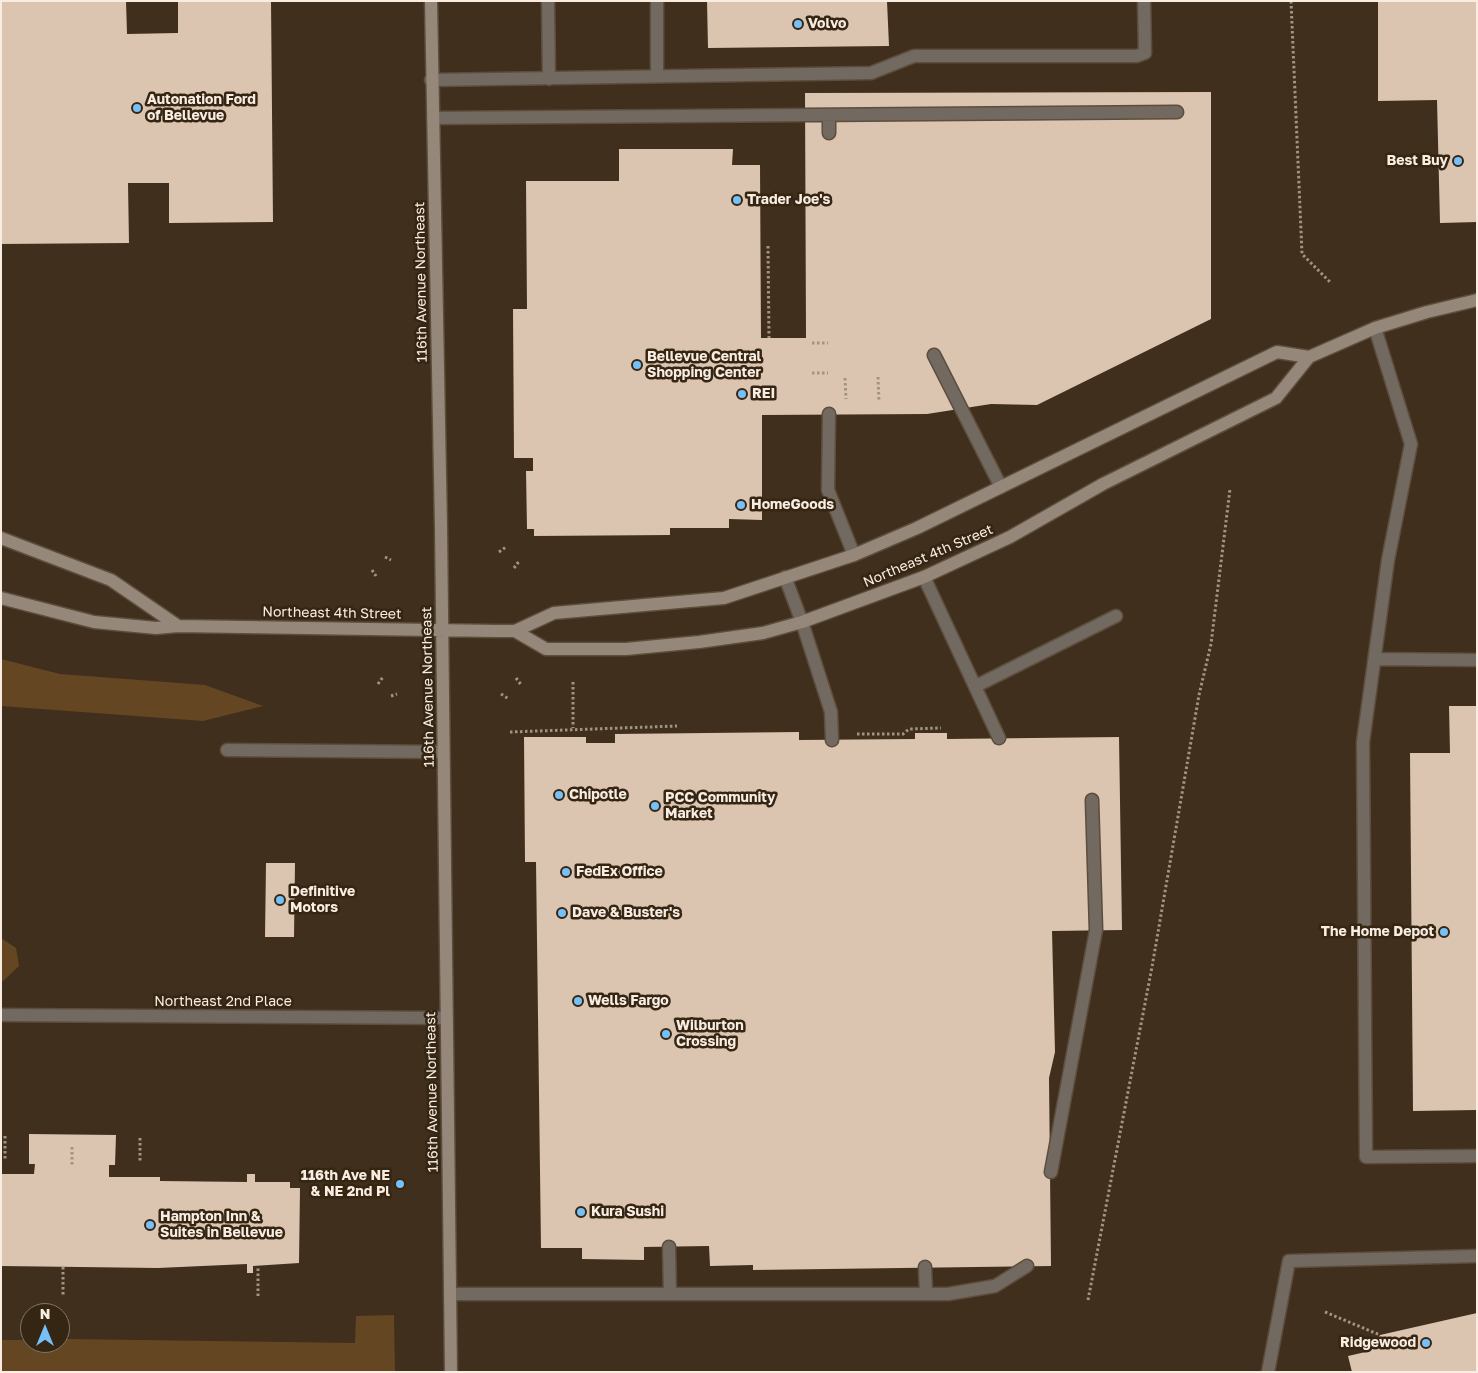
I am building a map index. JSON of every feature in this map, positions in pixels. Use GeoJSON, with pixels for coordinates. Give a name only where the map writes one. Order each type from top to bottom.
{"type":"FeatureCollection","features":[{"type":"Feature","properties":{"kind":"main road","name":"116th Avenue Northeast"},"geometry":{"type":"LineString","coordinates":[[431,1],[442,630],[445,1018],[451,1372]]}},
{"type":"Feature","properties":{"kind":"main road","name":"Northeast 4th Street"},"geometry":{"type":"LineString","coordinates":[[515,631],[546,649],[626,649],[763,634],[802,622],[924,578],[1010,537],[1103,484],[1276,398],[1309,357],[1375,328],[1427,312],[1477,300]]}},
{"type":"Feature","properties":{"kind":"main road","name":"Northeast 4th Street"},"geometry":{"type":"LineString","coordinates":[[1,598],[94,622],[156,628],[178,626],[515,631],[554,612],[724,598],[854,556],[1001,488],[1276,352],[1309,357]]}},
{"type":"Feature","properties":{"kind":"main road"},"geometry":{"type":"LineString","coordinates":[[1,538],[111,580],[178,626]]}},
{"type":"Feature","properties":{"kind":"street"},"geometry":{"type":"LineString","coordinates":[[548,1],[549,79]]}},
{"type":"Feature","properties":{"kind":"street"},"geometry":{"type":"LineString","coordinates":[[657,1],[657,76]]}},
{"type":"Feature","properties":{"kind":"street"},"geometry":{"type":"LineString","coordinates":[[431,80],[871,73],[914,56],[1142,56],[1144,53],[1144,1]]}},
{"type":"Feature","properties":{"kind":"street"},"geometry":{"type":"LineString","coordinates":[[433,118],[1177,112]]}},
{"type":"Feature","properties":{"kind":"street"},"geometry":{"type":"LineString","coordinates":[[829,115],[829,133]]}},
{"type":"Feature","properties":{"kind":"street"},"geometry":{"type":"LineString","coordinates":[[1375,328],[1411,444],[1388,560],[1363,742],[1366,1157],[1477,1156]]}},
{"type":"Feature","properties":{"kind":"street"},"geometry":{"type":"LineString","coordinates":[[934,355],[1001,488]]}},
{"type":"Feature","properties":{"kind":"street"},"geometry":{"type":"LineString","coordinates":[[829,414],[828,490],[854,556]]}},
{"type":"Feature","properties":{"kind":"street"},"geometry":{"type":"LineString","coordinates":[[785,578],[802,622],[831,712],[832,740]]}},
{"type":"Feature","properties":{"kind":"street"},"geometry":{"type":"LineString","coordinates":[[924,578],[1000,738]]}},
{"type":"Feature","properties":{"kind":"street"},"geometry":{"type":"LineString","coordinates":[[976,686],[1116,616]]}},
{"type":"Feature","properties":{"kind":"street"},"geometry":{"type":"LineString","coordinates":[[1375,659],[1477,660]]}},
{"type":"Feature","properties":{"kind":"street"},"geometry":{"type":"LineString","coordinates":[[227,750],[443,752]]}},
{"type":"Feature","properties":{"kind":"street"},"geometry":{"type":"LineString","coordinates":[[1052,1172],[1096,930],[1092,800]]}},
{"type":"Feature","properties":{"kind":"street","name":"Northeast 2nd Place"},"geometry":{"type":"LineString","coordinates":[[1,1015],[445,1018]]}},
{"type":"Feature","properties":{"kind":"street"},"geometry":{"type":"LineString","coordinates":[[669,1247],[670,1294]]}},
{"type":"Feature","properties":{"kind":"street"},"geometry":{"type":"LineString","coordinates":[[1268,1372],[1289,1261],[1477,1256]]}},
{"type":"Feature","properties":{"kind":"street"},"geometry":{"type":"LineString","coordinates":[[450,1294],[948,1294],[995,1286],[1027,1266]]}},
{"type":"Feature","properties":{"kind":"street"},"geometry":{"type":"LineString","coordinates":[[925,1267],[926,1294]]}},
{"type":"Feature","properties":{"kind":"path"},"geometry":{"type":"LineString","coordinates":[[1292,1],[1302,254],[1331,283]]}},
{"type":"Feature","properties":{"kind":"path"},"geometry":{"type":"LineString","coordinates":[[768,246],[769,338]]}},
{"type":"Feature","properties":{"kind":"path"},"geometry":{"type":"LineString","coordinates":[[812,342],[828,342]]}},
{"type":"Feature","properties":{"kind":"path"},"geometry":{"type":"LineString","coordinates":[[812,373],[828,373]]}},
{"type":"Feature","properties":{"kind":"path"},"geometry":{"type":"LineString","coordinates":[[878,377],[879,402]]}},
{"type":"Feature","properties":{"kind":"path"},"geometry":{"type":"LineString","coordinates":[[845,378],[846,403]]}},
{"type":"Feature","properties":{"kind":"path"},"geometry":{"type":"LineString","coordinates":[[1088,1300],[1152,967],[1199,695],[1211,644],[1230,488]]}},
{"type":"Feature","properties":{"kind":"path"},"geometry":{"type":"LineString","coordinates":[[499,552],[506,547]]}},
{"type":"Feature","properties":{"kind":"path"},"geometry":{"type":"LineString","coordinates":[[385,556],[391,560]]}},
{"type":"Feature","properties":{"kind":"path"},"geometry":{"type":"LineString","coordinates":[[514,568],[520,560]]}},
{"type":"Feature","properties":{"kind":"path"},"geometry":{"type":"LineString","coordinates":[[372,570],[376,576]]}},
{"type":"Feature","properties":{"kind":"path"},"geometry":{"type":"LineString","coordinates":[[378,684],[383,677]]}},
{"type":"Feature","properties":{"kind":"path"},"geometry":{"type":"LineString","coordinates":[[516,678],[522,686]]}},
{"type":"Feature","properties":{"kind":"path"},"geometry":{"type":"LineString","coordinates":[[573,682],[573,728]]}},
{"type":"Feature","properties":{"kind":"path"},"geometry":{"type":"LineString","coordinates":[[391,696],[397,694]]}},
{"type":"Feature","properties":{"kind":"path"},"geometry":{"type":"LineString","coordinates":[[501,694],[510,699]]}},
{"type":"Feature","properties":{"kind":"path"},"geometry":{"type":"LineString","coordinates":[[510,732],[573,728],[677,726]]}},
{"type":"Feature","properties":{"kind":"path"},"geometry":{"type":"LineString","coordinates":[[857,734],[903,734],[909,729],[942,728]]}},
{"type":"Feature","properties":{"kind":"path"},"geometry":{"type":"LineString","coordinates":[[5,1136],[5,1161]]}},
{"type":"Feature","properties":{"kind":"path"},"geometry":{"type":"LineString","coordinates":[[140,1138],[140,1164]]}},
{"type":"Feature","properties":{"kind":"path"},"geometry":{"type":"LineString","coordinates":[[72,1147],[72,1164]]}},
{"type":"Feature","properties":{"kind":"path"},"geometry":{"type":"LineString","coordinates":[[258,1266],[258,1296]]}},
{"type":"Feature","properties":{"kind":"path"},"geometry":{"type":"LineString","coordinates":[[63,1267],[63,1295]]}},
{"type":"Feature","properties":{"kind":"path"},"geometry":{"type":"LineString","coordinates":[[1325,1312],[1380,1335]]}},
{"type":"Feature","properties":{"kind":"shaded area"},"geometry":{"type":"Polygon","coordinates":[[[1,659],[60,674],[205,685],[263,706],[203,721],[1,706],[1,659]]]}},
{"type":"Feature","properties":{"kind":"shaded area"},"geometry":{"type":"Polygon","coordinates":[[[1,938],[16,948],[19,966],[1,983],[1,938]]]}},
{"type":"Feature","properties":{"kind":"shaded area"},"geometry":{"type":"Polygon","coordinates":[[[394,1315],[395,1372],[1,1372],[1,1340],[20,1340],[20,1353],[70,1353],[70,1339],[355,1343],[356,1316],[394,1315]]]}},
{"type":"Feature","properties":{"kind":"building","name":"Autonation Ford of Bellevue"},"geometry":{"type":"Polygon","coordinates":[[[1,1],[126,1],[127,34],[178,33],[178,1],[271,1],[273,222],[169,223],[169,183],[128,183],[129,243],[1,244],[1,1]]]}},
{"type":"Feature","properties":{"kind":"building","name":"Volvo"},"geometry":{"type":"Polygon","coordinates":[[[707,1],[887,1],[889,46],[708,48],[707,1]]]}},
{"type":"Feature","properties":{"kind":"building","name":"Best Buy"},"geometry":{"type":"Polygon","coordinates":[[[1378,1],[1477,1],[1477,222],[1440,223],[1437,100],[1378,101],[1378,1]]]}},
{"type":"Feature","properties":{"kind":"building"},"geometry":{"type":"Polygon","coordinates":[[[1211,92],[1211,319],[1037,405],[991,404],[927,414],[762,415],[762,520],[729,519],[729,528],[670,528],[670,535],[534,536],[534,529],[527,529],[526,471],[533,471],[533,458],[514,458],[513,309],[527,309],[526,181],[619,181],[619,149],[733,149],[732,165],[760,165],[761,338],[806,338],[805,93],[1211,92]]]}},
{"type":"Feature","properties":{"kind":"building","name":"The Home Depot"},"geometry":{"type":"Polygon","coordinates":[[[1449,706],[1477,706],[1477,1110],[1413,1111],[1410,753],[1450,753],[1449,706]]]}},
{"type":"Feature","properties":{"kind":"building"},"geometry":{"type":"Polygon","coordinates":[[[799,732],[799,740],[915,739],[915,733],[947,733],[947,739],[1119,737],[1122,930],[1052,931],[1055,1052],[1049,1078],[1051,1266],[753,1270],[753,1265],[710,1266],[709,1246],[644,1247],[644,1260],[582,1259],[582,1248],[541,1248],[536,862],[525,862],[524,737],[586,737],[586,743],[615,743],[615,734],[799,732]]]}},
{"type":"Feature","properties":{"kind":"building","name":"Definitive Motors"},"geometry":{"type":"Polygon","coordinates":[[[266,863],[295,863],[294,937],[265,937],[266,863]]]}},
{"type":"Feature","properties":{"kind":"building","name":"Hampton Inn & Suites in Bellevue"},"geometry":{"type":"Polygon","coordinates":[[[29,1134],[116,1135],[115,1165],[109,1165],[109,1177],[160,1177],[160,1181],[247,1182],[247,1174],[255,1174],[255,1182],[290,1182],[290,1188],[300,1188],[299,1263],[253,1266],[253,1273],[247,1273],[247,1264],[158,1268],[1,1266],[1,1174],[34,1174],[35,1164],[29,1164],[29,1134]]]}},
{"type":"Feature","properties":{"kind":"building","name":"Ridgewood"},"geometry":{"type":"Polygon","coordinates":[[[1477,1313],[1477,1372],[1352,1372],[1348,1356],[1370,1351],[1380,1335],[1477,1313]]]}},
{"type":"Feature","properties":{"kind":"place","name":"Volvo"},"geometry":{"type":"Point","coordinates":[798,24]}},
{"type":"Feature","properties":{"kind":"place","name":"Autonation Ford of Bellevue"},"geometry":{"type":"Point","coordinates":[137,108]}},
{"type":"Feature","properties":{"kind":"place","name":"Best Buy"},"geometry":{"type":"Point","coordinates":[1458,161]}},
{"type":"Feature","properties":{"kind":"place","name":"Trader Joe's"},"geometry":{"type":"Point","coordinates":[737,200]}},
{"type":"Feature","properties":{"kind":"place","name":"Bellevue Central Shopping Center"},"geometry":{"type":"Point","coordinates":[637,365]}},
{"type":"Feature","properties":{"kind":"place","name":"REI"},"geometry":{"type":"Point","coordinates":[742,394]}},
{"type":"Feature","properties":{"kind":"place","name":"HomeGoods"},"geometry":{"type":"Point","coordinates":[741,505]}},
{"type":"Feature","properties":{"kind":"place","name":"Chipotle"},"geometry":{"type":"Point","coordinates":[559,795]}},
{"type":"Feature","properties":{"kind":"place","name":"PCC Community Market"},"geometry":{"type":"Point","coordinates":[655,806]}},
{"type":"Feature","properties":{"kind":"place","name":"FedEx Office"},"geometry":{"type":"Point","coordinates":[566,872]}},
{"type":"Feature","properties":{"kind":"place","name":"Definitive Motors"},"geometry":{"type":"Point","coordinates":[280,900]}},
{"type":"Feature","properties":{"kind":"place","name":"Dave & Buster's"},"geometry":{"type":"Point","coordinates":[562,913]}},
{"type":"Feature","properties":{"kind":"place","name":"The Home Depot"},"geometry":{"type":"Point","coordinates":[1444,932]}},
{"type":"Feature","properties":{"kind":"place","name":"Wells Fargo"},"geometry":{"type":"Point","coordinates":[578,1001]}},
{"type":"Feature","properties":{"kind":"place","name":"Wilburton Crossing"},"geometry":{"type":"Point","coordinates":[666,1034]}},
{"type":"Feature","properties":{"kind":"place","name":"116th Ave NE & NE 2nd Pl"},"geometry":{"type":"Point","coordinates":[400,1184]}},
{"type":"Feature","properties":{"kind":"place","name":"Kura Sushi"},"geometry":{"type":"Point","coordinates":[581,1212]}},
{"type":"Feature","properties":{"kind":"place","name":"Hampton Inn & Suites in Bellevue"},"geometry":{"type":"Point","coordinates":[150,1225]}},
{"type":"Feature","properties":{"kind":"place","name":"Ridgewood"},"geometry":{"type":"Point","coordinates":[1426,1343]}}]}
